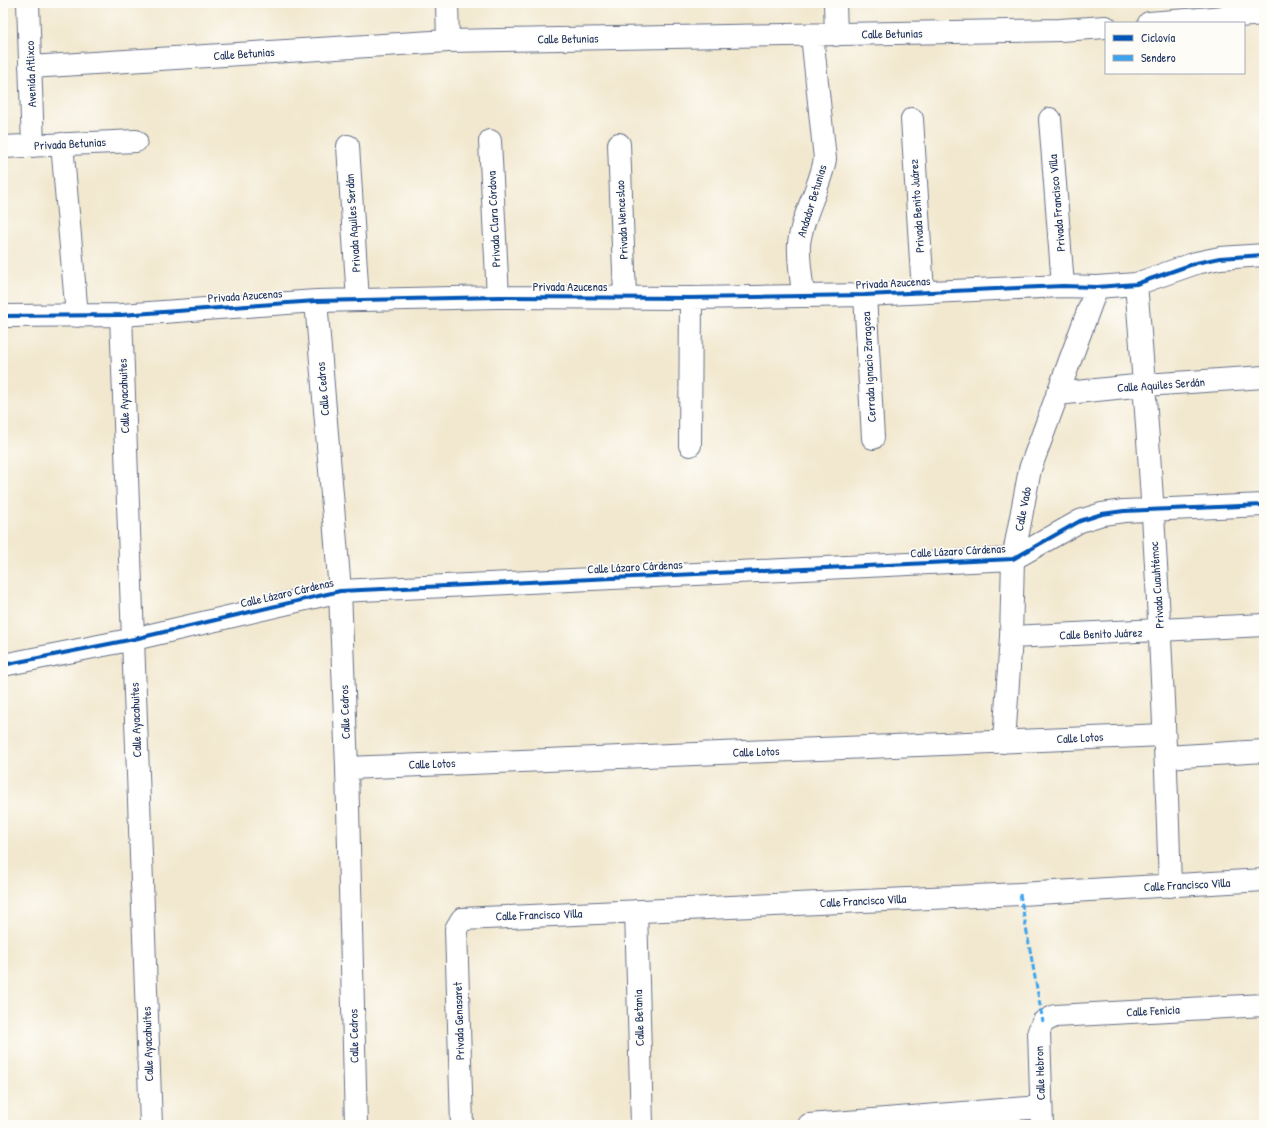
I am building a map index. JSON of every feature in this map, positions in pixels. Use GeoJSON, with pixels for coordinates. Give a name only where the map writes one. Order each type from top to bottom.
{"type":"FeatureCollection","features":[{"type":"Feature","properties":{"kind":"street","name":"Avenida Atlixco"},"geometry":{"type":"LineString","coordinates":[[28,3],[33,146]]}},
{"type":"Feature","properties":{"kind":"street"},"geometry":{"type":"LineString","coordinates":[[447,3],[448,41]]}},
{"type":"Feature","properties":{"kind":"street"},"geometry":{"type":"LineString","coordinates":[[835,3],[836,35]]}},
{"type":"Feature","properties":{"kind":"street"},"geometry":{"type":"LineString","coordinates":[[1162,22],[1264,14]]}},
{"type":"Feature","properties":{"kind":"street","name":"Calle Betunias"},"geometry":{"type":"LineString","coordinates":[[30,67],[448,41],[1060,30],[1105,26]]}},
{"type":"Feature","properties":{"kind":"street","name":"Andador Betunias"},"geometry":{"type":"LineString","coordinates":[[803,296],[799,245],[803,226],[822,175],[824,159],[812,35]]}},
{"type":"Feature","properties":{"kind":"street","name":"Privada Benito Juárez"},"geometry":{"type":"LineString","coordinates":[[912,119],[923,292]]}},
{"type":"Feature","properties":{"kind":"street","name":"Privada Francisco Villa"},"geometry":{"type":"LineString","coordinates":[[1050,119],[1063,286]]}},
{"type":"Feature","properties":{"kind":"street","name":"Privada Betunias"},"geometry":{"type":"LineString","coordinates":[[3,147],[136,141]]}},
{"type":"Feature","properties":{"kind":"street","name":"Privada Clara Córdova"},"geometry":{"type":"LineString","coordinates":[[490,141],[498,297]]}},
{"type":"Feature","properties":{"kind":"street"},"geometry":{"type":"LineString","coordinates":[[62,144],[77,316]]}},
{"type":"Feature","properties":{"kind":"street","name":"Privada Wenceslao"},"geometry":{"type":"LineString","coordinates":[[619,144],[626,296]]}},
{"type":"Feature","properties":{"kind":"street","name":"Privada Aquiles Serdán"},"geometry":{"type":"LineString","coordinates":[[348,146],[358,300]]}},
{"type":"Feature","properties":{"kind":"street","name":"Privada Azucenas"},"geometry":{"type":"LineString","coordinates":[[3,316],[121,315],[316,300],[626,296],[691,298],[865,295],[1063,286],[1097,287],[1136,284],[1196,263],[1220,258],[1264,255]]}},
{"type":"Feature","properties":{"kind":"street","name":"Privada Cuauhtémoc"},"geometry":{"type":"LineString","coordinates":[[1136,284],[1145,385],[1160,632],[1170,886]]}},
{"type":"Feature","properties":{"kind":"street","name":"Calle Vado"},"geometry":{"type":"LineString","coordinates":[[1004,742],[1013,559],[1030,470],[1097,287]]}},
{"type":"Feature","properties":{"kind":"street","name":"Cerrada Ignacio Zaragoza"},"geometry":{"type":"LineString","coordinates":[[865,295],[873,438]]}},
{"type":"Feature","properties":{"kind":"street"},"geometry":{"type":"LineString","coordinates":[[690,445],[691,298]]}},
{"type":"Feature","properties":{"kind":"street","name":"Calle Cedros"},"geometry":{"type":"LineString","coordinates":[[316,300],[340,591],[347,768],[356,1125]]}},
{"type":"Feature","properties":{"kind":"street","name":"Calle Ayacahuites"},"geometry":{"type":"LineString","coordinates":[[121,315],[151,1125]]}},
{"type":"Feature","properties":{"kind":"street","name":"Calle Aquiles Serdán"},"geometry":{"type":"LineString","coordinates":[[1057,394],[1145,385],[1264,377]]}},
{"type":"Feature","properties":{"kind":"street","name":"Calle Lázaro Cárdenas"},"geometry":{"type":"LineString","coordinates":[[3,665],[134,639],[340,591],[1013,559],[1080,521],[1102,514],[1124,511],[1264,505]]}},
{"type":"Feature","properties":{"kind":"street","name":"Calle Benito Juárez"},"geometry":{"type":"LineString","coordinates":[[1010,637],[1160,632],[1264,625]]}},
{"type":"Feature","properties":{"kind":"street","name":"Calle Lotos"},"geometry":{"type":"LineString","coordinates":[[347,768],[1004,742],[1164,734]]}},
{"type":"Feature","properties":{"kind":"street"},"geometry":{"type":"LineString","coordinates":[[1166,757],[1264,752]]}},
{"type":"Feature","properties":{"kind":"street","name":"Calle Francisco Villa"},"geometry":{"type":"LineString","coordinates":[[462,919],[1170,886],[1264,880]]}},
{"type":"Feature","properties":{"kind":"street","name":"Calle Betania"},"geometry":{"type":"LineString","coordinates":[[636,911],[642,1125]]}},
{"type":"Feature","properties":{"kind":"street","name":"Privada Genasaret"},"geometry":{"type":"LineString","coordinates":[[462,919],[456,929],[462,1125]]}},
{"type":"Feature","properties":{"kind":"street","name":"Calle Fenicia"},"geometry":{"type":"LineString","coordinates":[[1043,1022],[1055,1016],[1264,1005]]}},
{"type":"Feature","properties":{"kind":"street","name":"Calle Hebron"},"geometry":{"type":"LineString","coordinates":[[1042,1116],[1039,1031],[1043,1022]]}},
{"type":"Feature","properties":{"kind":"street"},"geometry":{"type":"LineString","coordinates":[[809,1125],[1042,1116]]}},
{"type":"Feature","properties":{"kind":"marked path"},"geometry":{"type":"LineString","coordinates":[[1020,894],[1043,1022]]}},
{"type":"Feature","properties":{"kind":"cycle path"},"geometry":{"type":"LineString","coordinates":[[3,316],[121,315],[316,301],[498,297],[691,298],[865,295],[1063,286],[1097,287],[1136,284],[1196,263],[1220,258],[1264,255]]}},
{"type":"Feature","properties":{"kind":"cycle path"},"geometry":{"type":"LineString","coordinates":[[3,665],[134,639],[340,591],[1013,559],[1080,521],[1102,514],[1124,511],[1264,505]]}}]}
